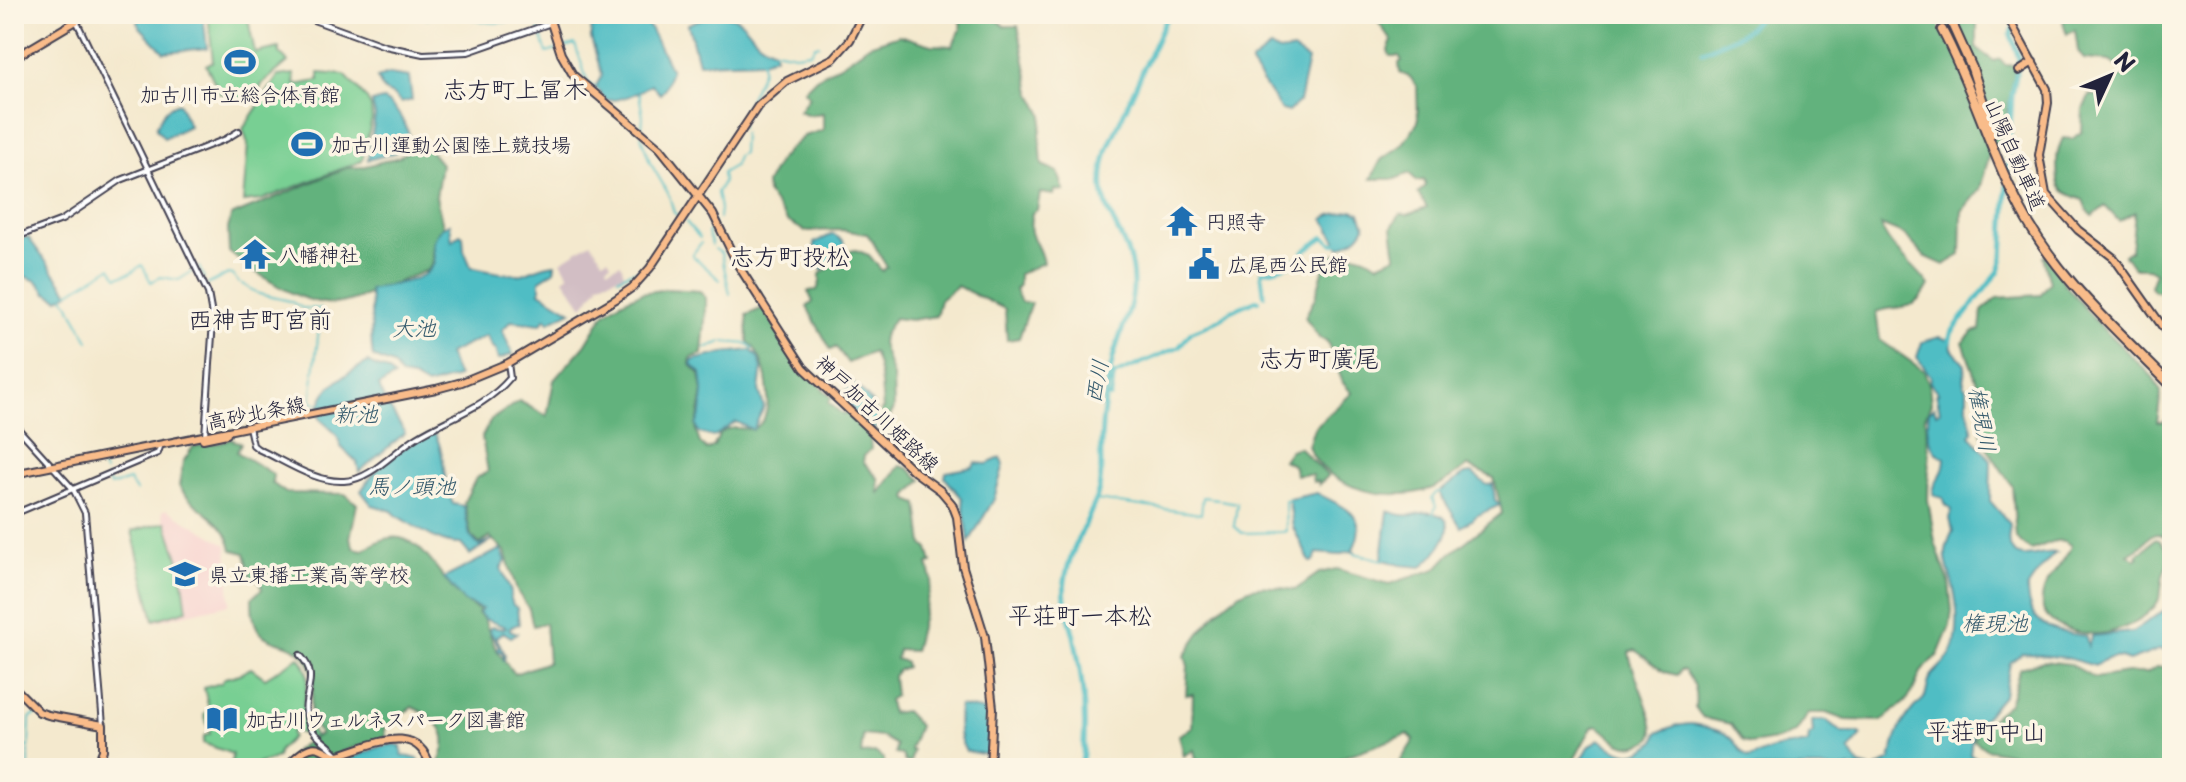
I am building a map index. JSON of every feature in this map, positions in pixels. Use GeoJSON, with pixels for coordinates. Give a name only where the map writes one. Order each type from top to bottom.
{"type":"FeatureCollection","features":[{"type":"Feature","properties":{"kind":"highway","name":"山陽自動車道"},"geometry":{"type":"LineString","coordinates":[[1953,26],[1972,68],[1991,134]]}},
{"type":"Feature","properties":{"kind":"highway","name":"山陽自動車道"},"geometry":{"type":"LineString","coordinates":[[1942,30],[2018,195],[2048,250],[2172,383]]}},
{"type":"Feature","properties":{"kind":"main road"},"geometry":{"type":"LineString","coordinates":[[14,58],[74,18],[88,14]]}},
{"type":"Feature","properties":{"kind":"main road","name":"神戸加古川姫路線"},"geometry":{"type":"LineString","coordinates":[[548,14],[561,54],[573,75],[660,148],[717,220],[738,265],[804,368],[915,472],[941,491],[955,509],[963,567],[985,637],[993,708],[990,768]]}},
{"type":"Feature","properties":{"kind":"main road","name":"高砂北条線"},"geometry":{"type":"LineString","coordinates":[[14,476],[390,400],[462,382],[530,354],[541,342],[633,287],[764,100],[787,81],[834,58],[850,40],[863,14]]}},
{"type":"Feature","properties":{"kind":"main road"},"geometry":{"type":"LineString","coordinates":[[2006,14],[2048,94],[2039,155],[2046,194],[2078,230],[2114,258],[2172,340]]}},
{"type":"Feature","properties":{"kind":"main road"},"geometry":{"type":"LineString","coordinates":[[2019,71],[2033,62]]}},
{"type":"Feature","properties":{"kind":"main road"},"geometry":{"type":"LineString","coordinates":[[14,687],[39,712],[103,725],[103,750],[96,768]]}},
{"type":"Feature","properties":{"kind":"main road"},"geometry":{"type":"LineString","coordinates":[[284,768],[310,748],[316,747],[338,755],[393,739],[404,739],[420,747],[431,768]]}},
{"type":"Feature","properties":{"kind":"street"},"geometry":{"type":"LineString","coordinates":[[297,14],[391,48],[423,54],[468,52],[551,23]]}},
{"type":"Feature","properties":{"kind":"street"},"geometry":{"type":"LineString","coordinates":[[74,18],[210,298],[213,321],[205,436]]}},
{"type":"Feature","properties":{"kind":"street"},"geometry":{"type":"LineString","coordinates":[[14,238],[62,220],[121,180],[226,139],[239,131]]}},
{"type":"Feature","properties":{"kind":"street"},"geometry":{"type":"LineString","coordinates":[[250,429],[253,445],[258,449],[322,478],[352,480],[370,472],[417,437],[486,401],[510,378],[509,364]]}},
{"type":"Feature","properties":{"kind":"street"},"geometry":{"type":"LineString","coordinates":[[14,424],[73,489],[86,518],[103,725]]}},
{"type":"Feature","properties":{"kind":"street"},"geometry":{"type":"LineString","coordinates":[[14,514],[156,454],[160,446]]}},
{"type":"Feature","properties":{"kind":"street"},"geometry":{"type":"LineString","coordinates":[[300,655],[310,671],[305,708],[307,722],[330,751]]}},
{"type":"Feature","properties":{"kind":"shaded area"},"geometry":{"type":"Polygon","coordinates":[[[591,242],[603,260],[608,258],[611,263],[608,269],[621,263],[624,274],[597,284],[599,286],[583,306],[564,279],[569,275],[561,261],[591,242]]]}},
{"type":"Feature","properties":{"kind":"shaded area","name":"県立東播工業高等学校"},"geometry":{"type":"Polygon","coordinates":[[[166,509],[227,545],[230,604],[153,622],[131,530],[164,522],[162,511],[166,509]]]}},
{"type":"Feature","properties":{"kind":"green space","name":"加古川市立総合体育館"},"geometry":{"type":"Polygon","coordinates":[[[208,14],[238,14],[248,19],[255,53],[279,48],[279,53],[288,62],[260,89],[236,100],[216,91],[206,65],[213,61],[208,14]]]}},
{"type":"Feature","properties":{"kind":"green space"},"geometry":{"type":"Polygon","coordinates":[[[960,14],[992,14],[1004,26],[1018,26],[1031,92],[1043,115],[1040,135],[1042,165],[1058,172],[1064,191],[1055,190],[1054,195],[1040,193],[1037,210],[1032,213],[1030,229],[1043,263],[1019,274],[1019,285],[1015,290],[1021,302],[1031,303],[1019,338],[1007,340],[1005,309],[957,286],[940,300],[936,316],[911,320],[894,318],[883,336],[882,344],[893,377],[894,409],[880,434],[883,409],[878,366],[873,352],[848,363],[836,347],[831,350],[807,307],[813,302],[808,291],[817,290],[820,274],[838,262],[845,252],[856,250],[869,255],[882,271],[887,267],[867,234],[842,230],[805,231],[787,221],[767,193],[766,184],[779,160],[790,148],[804,136],[823,130],[823,113],[809,115],[799,111],[809,96],[804,90],[816,78],[869,45],[899,35],[932,45],[952,46],[961,29],[960,14]]]}},
{"type":"Feature","properties":{"kind":"green space"},"geometry":{"type":"Polygon","coordinates":[[[1377,14],[1977,14],[1977,49],[1994,61],[2000,59],[2005,65],[2016,66],[2004,132],[1990,153],[1980,189],[1962,211],[1961,255],[1944,265],[1924,256],[1905,235],[1881,225],[1890,242],[1929,285],[1918,301],[1876,312],[1880,340],[1924,371],[1929,384],[1931,403],[1925,418],[1929,456],[1928,500],[1935,542],[1949,582],[1952,611],[1950,626],[1938,655],[1921,672],[1905,702],[1882,721],[1845,720],[1826,713],[1809,713],[1796,732],[1781,739],[1751,744],[1743,741],[1731,724],[1703,718],[1695,707],[1694,687],[1684,670],[1677,675],[1665,672],[1635,650],[1629,652],[1631,661],[1653,730],[1651,739],[1641,744],[1622,744],[1598,725],[1592,727],[1574,760],[1553,766],[1396,768],[1414,740],[1408,734],[1340,758],[1333,768],[1188,768],[1196,760],[1194,750],[1184,756],[1179,735],[1192,728],[1193,694],[1186,695],[1188,666],[1185,656],[1206,625],[1236,596],[1246,590],[1266,586],[1295,590],[1319,573],[1337,569],[1389,584],[1436,569],[1502,513],[1494,478],[1468,466],[1430,489],[1414,493],[1378,493],[1360,489],[1328,473],[1316,461],[1308,446],[1314,428],[1352,393],[1343,383],[1327,341],[1319,338],[1305,317],[1316,296],[1327,256],[1354,254],[1378,264],[1396,256],[1392,227],[1400,214],[1407,215],[1427,208],[1418,193],[1426,186],[1424,180],[1416,181],[1410,173],[1395,179],[1371,179],[1381,160],[1402,145],[1418,122],[1417,87],[1410,77],[1400,73],[1399,63],[1402,61],[1399,56],[1390,56],[1388,50],[1392,41],[1380,25],[1377,14]]]}},
{"type":"Feature","properties":{"kind":"green space"},"geometry":{"type":"Polygon","coordinates":[[[2066,14],[2172,14],[2172,292],[2154,291],[2150,286],[2155,272],[2148,268],[2133,268],[2124,255],[2131,250],[2135,212],[2119,221],[2105,206],[2093,216],[2083,200],[2060,187],[2057,155],[2063,138],[2072,139],[2082,132],[2083,109],[2090,95],[2101,96],[2107,92],[2108,83],[2125,75],[2124,70],[2109,61],[2084,59],[2078,51],[2075,30],[2067,34],[2065,29],[2063,21],[2066,14]]]}},
{"type":"Feature","properties":{"kind":"green space","name":"加古川運動公園陸上競技場"},"geometry":{"type":"Polygon","coordinates":[[[319,73],[345,75],[371,107],[372,119],[362,161],[261,200],[243,202],[248,144],[243,129],[278,76],[294,74],[295,85],[319,81],[319,73]]]}},
{"type":"Feature","properties":{"kind":"green space"},"geometry":{"type":"Polygon","coordinates":[[[423,142],[441,164],[436,197],[443,225],[428,270],[361,297],[326,303],[281,288],[229,252],[231,216],[346,168],[399,157],[423,142]]]}},
{"type":"Feature","properties":{"kind":"green space"},"geometry":{"type":"Polygon","coordinates":[[[2046,256],[2096,322],[2153,377],[2161,392],[2157,422],[2172,416],[2172,534],[2170,538],[2151,535],[2143,545],[2128,554],[2136,559],[2139,557],[2137,554],[2154,539],[2172,553],[2160,595],[2155,606],[2139,619],[2106,633],[2076,632],[2065,628],[2048,618],[2043,610],[2046,585],[2071,546],[2057,541],[2030,550],[2016,538],[2012,486],[1981,432],[1987,411],[1963,342],[1973,332],[1980,330],[1982,311],[1997,298],[2040,295],[2050,282],[2043,257],[2046,256]]]}},
{"type":"Feature","properties":{"kind":"green space"},"geometry":{"type":"Polygon","coordinates":[[[668,289],[700,291],[706,298],[702,354],[691,358],[690,364],[700,374],[703,391],[696,431],[700,443],[707,450],[714,446],[720,433],[733,428],[756,427],[767,410],[764,371],[760,358],[748,342],[747,315],[763,308],[800,365],[832,398],[828,402],[843,415],[847,411],[881,443],[873,437],[870,440],[871,449],[863,462],[878,478],[879,493],[900,466],[908,468],[922,480],[907,496],[908,500],[918,504],[923,545],[928,548],[932,563],[928,564],[932,580],[914,651],[898,650],[896,659],[905,662],[906,667],[893,676],[895,696],[889,700],[891,713],[905,711],[919,726],[910,749],[913,751],[910,763],[905,762],[902,755],[895,754],[896,745],[882,737],[863,735],[861,754],[876,753],[884,759],[884,768],[436,768],[444,748],[442,732],[432,718],[412,707],[385,728],[386,737],[341,752],[345,768],[285,768],[294,752],[320,734],[311,715],[312,671],[300,652],[264,636],[258,629],[253,617],[252,598],[262,589],[260,581],[251,578],[245,553],[232,550],[224,530],[179,486],[183,462],[193,447],[231,439],[241,443],[237,452],[273,474],[272,483],[286,493],[345,494],[357,504],[350,538],[354,548],[363,550],[385,539],[399,538],[412,543],[467,603],[480,610],[478,613],[484,619],[495,647],[514,674],[548,662],[545,623],[533,626],[529,609],[517,591],[505,551],[490,537],[480,544],[471,536],[464,502],[476,478],[488,472],[482,437],[491,420],[519,401],[547,416],[554,380],[585,345],[604,314],[620,302],[641,293],[668,289]]]}},
{"type":"Feature","properties":{"kind":"green space"},"geometry":{"type":"Polygon","coordinates":[[[1299,447],[1328,476],[1319,485],[1318,481],[1313,482],[1312,475],[1296,475],[1293,465],[1283,460],[1290,450],[1299,447]]]}},
{"type":"Feature","properties":{"kind":"green space"},"geometry":{"type":"Polygon","coordinates":[[[166,522],[181,567],[187,610],[154,620],[132,531],[166,522]]]}},
{"type":"Feature","properties":{"kind":"green space"},"geometry":{"type":"Polygon","coordinates":[[[299,657],[308,678],[305,717],[320,742],[294,730],[277,757],[255,765],[231,768],[232,754],[203,743],[204,736],[210,734],[204,714],[209,709],[204,688],[251,668],[265,678],[299,657]]]}},
{"type":"Feature","properties":{"kind":"green space"},"geometry":{"type":"Polygon","coordinates":[[[2043,661],[2070,664],[2095,678],[2147,673],[2156,667],[2172,666],[2172,768],[2028,768],[2017,755],[1986,749],[1973,740],[1980,727],[2009,704],[2020,668],[2043,661]]]}},
{"type":"Feature","properties":{"kind":"water"},"geometry":{"type":"Polygon","coordinates":[[[137,14],[203,14],[207,48],[164,52],[139,26],[137,14]]]}},
{"type":"Feature","properties":{"kind":"water"},"geometry":{"type":"Polygon","coordinates":[[[592,14],[636,14],[650,28],[671,70],[660,94],[651,84],[629,96],[605,100],[596,86],[602,75],[591,38],[592,14]]]}},
{"type":"Feature","properties":{"kind":"water"},"geometry":{"type":"Polygon","coordinates":[[[713,14],[726,15],[742,22],[757,39],[774,50],[775,56],[763,61],[698,63],[688,24],[713,14]]]}},
{"type":"Feature","properties":{"kind":"water"},"geometry":{"type":"Polygon","coordinates":[[[1270,48],[1279,52],[1293,50],[1308,60],[1299,102],[1288,112],[1281,110],[1251,65],[1270,48]]]}},
{"type":"Feature","properties":{"kind":"water"},"geometry":{"type":"Polygon","coordinates":[[[389,74],[409,77],[412,100],[401,103],[384,91],[377,78],[389,74]]]}},
{"type":"Feature","properties":{"kind":"water"},"geometry":{"type":"Polygon","coordinates":[[[384,100],[402,119],[412,143],[394,153],[368,160],[375,116],[372,102],[384,100]]]}},
{"type":"Feature","properties":{"kind":"water"},"geometry":{"type":"Polygon","coordinates":[[[179,103],[189,126],[164,138],[156,128],[167,110],[179,103]]]}},
{"type":"Feature","properties":{"kind":"water"},"geometry":{"type":"Polygon","coordinates":[[[1353,210],[1360,213],[1365,226],[1355,239],[1340,247],[1324,219],[1353,210]]]}},
{"type":"Feature","properties":{"kind":"water","name":"大池"},"geometry":{"type":"Polygon","coordinates":[[[450,224],[452,241],[460,234],[463,236],[464,250],[471,267],[523,274],[555,264],[554,271],[540,280],[540,292],[571,311],[549,322],[546,318],[541,324],[511,321],[502,330],[513,354],[498,360],[486,336],[448,354],[458,377],[427,386],[413,378],[401,376],[393,365],[373,357],[369,290],[406,282],[424,274],[434,262],[435,237],[442,227],[450,224]]]}},
{"type":"Feature","properties":{"kind":"water"},"geometry":{"type":"Polygon","coordinates":[[[833,234],[843,241],[845,248],[822,270],[817,262],[814,243],[833,234]]]}},
{"type":"Feature","properties":{"kind":"water"},"geometry":{"type":"Polygon","coordinates":[[[28,237],[69,293],[59,299],[47,293],[37,281],[21,275],[14,266],[14,240],[28,237]]]}},
{"type":"Feature","properties":{"kind":"water","name":"権現池"},"geometry":{"type":"Polygon","coordinates":[[[1940,337],[1951,341],[1952,349],[1965,364],[1964,385],[1973,431],[1970,435],[1991,460],[1990,501],[2010,524],[2008,542],[2012,551],[2023,556],[2056,553],[2027,589],[2028,602],[2037,620],[2054,629],[2086,636],[2088,646],[2092,636],[2132,632],[2172,605],[2172,656],[2161,649],[2129,661],[2107,659],[2095,666],[2067,658],[2022,653],[2010,663],[2004,695],[1977,726],[1972,737],[1970,755],[1987,764],[1993,763],[1994,768],[1877,768],[1890,760],[1904,721],[1925,697],[1930,679],[1951,653],[1956,638],[1956,601],[1946,563],[1946,549],[1953,531],[1950,519],[1952,510],[1933,491],[1945,458],[1934,450],[1928,432],[1929,411],[1934,407],[1936,413],[1940,411],[1938,393],[1917,357],[1922,342],[1940,337]]]}},
{"type":"Feature","properties":{"kind":"water"},"geometry":{"type":"Polygon","coordinates":[[[751,350],[762,368],[759,390],[764,407],[753,430],[736,422],[713,437],[699,433],[696,425],[701,413],[703,391],[701,373],[691,364],[693,360],[751,350]]]}},
{"type":"Feature","properties":{"kind":"water","name":"新池"},"geometry":{"type":"Polygon","coordinates":[[[368,362],[394,377],[379,386],[405,433],[359,472],[357,462],[320,419],[319,408],[334,384],[368,362]]]}},
{"type":"Feature","properties":{"kind":"water"},"geometry":{"type":"Polygon","coordinates":[[[854,384],[869,399],[875,411],[877,424],[874,431],[837,398],[854,384]]]}},
{"type":"Feature","properties":{"kind":"water","name":"馬ノ頭池"},"geometry":{"type":"Polygon","coordinates":[[[429,434],[435,434],[439,443],[449,495],[453,504],[464,506],[470,536],[479,546],[492,540],[470,555],[461,544],[436,538],[392,511],[372,505],[361,491],[390,458],[429,434]]]}},
{"type":"Feature","properties":{"kind":"water"},"geometry":{"type":"Polygon","coordinates":[[[1000,458],[1004,464],[994,499],[969,542],[962,498],[945,478],[946,472],[973,467],[975,463],[987,464],[1000,458]]]}},
{"type":"Feature","properties":{"kind":"water"},"geometry":{"type":"Polygon","coordinates":[[[1472,473],[1487,485],[1493,484],[1495,500],[1500,505],[1461,527],[1439,492],[1465,474],[1472,473]]]}},
{"type":"Feature","properties":{"kind":"water"},"geometry":{"type":"Polygon","coordinates":[[[1317,493],[1345,508],[1356,519],[1358,537],[1353,549],[1356,553],[1317,553],[1314,561],[1310,562],[1293,527],[1289,499],[1317,493]]]}},
{"type":"Feature","properties":{"kind":"water"},"geometry":{"type":"Polygon","coordinates":[[[1388,511],[1405,515],[1429,512],[1447,522],[1448,530],[1440,547],[1422,567],[1382,559],[1388,511]]]}},
{"type":"Feature","properties":{"kind":"water"},"geometry":{"type":"Polygon","coordinates":[[[501,549],[506,561],[501,568],[513,605],[517,608],[519,624],[510,627],[517,633],[511,637],[503,632],[496,637],[505,654],[504,662],[503,653],[498,650],[499,646],[489,630],[491,627],[506,627],[484,619],[479,613],[482,609],[464,602],[444,578],[501,549]]]}},
{"type":"Feature","properties":{"kind":"water"},"geometry":{"type":"Polygon","coordinates":[[[959,706],[991,712],[989,755],[966,751],[958,723],[959,706]]]}},
{"type":"Feature","properties":{"kind":"water"},"geometry":{"type":"Polygon","coordinates":[[[1812,721],[1827,721],[1843,733],[1860,733],[1862,735],[1849,750],[1859,765],[1870,768],[1577,768],[1589,747],[1599,739],[1622,752],[1634,753],[1653,743],[1657,733],[1677,725],[1693,724],[1727,735],[1750,758],[1772,749],[1808,743],[1809,735],[1813,734],[1812,721]]]}},
{"type":"Feature","properties":{"kind":"water"},"geometry":{"type":"Polygon","coordinates":[[[395,744],[401,747],[402,755],[418,759],[423,768],[347,768],[347,760],[395,744]]]}},
{"type":"Feature","properties":{"kind":"waterway"},"geometry":{"type":"LineString","coordinates":[[425,14],[427,19],[437,14]]}},
{"type":"Feature","properties":{"kind":"waterway"},"geometry":{"type":"LineString","coordinates":[[461,14],[495,23],[512,21],[529,14]]}},
{"type":"Feature","properties":{"kind":"waterway"},"geometry":{"type":"LineString","coordinates":[[534,14],[547,53],[557,50]]}},
{"type":"Feature","properties":{"kind":"waterway","name":"西川"},"geometry":{"type":"LineString","coordinates":[[1081,768],[1084,737],[1082,688],[1064,589],[1070,559],[1099,489],[1107,389],[1133,292],[1131,263],[1106,205],[1103,171],[1108,148],[1168,14]]}},
{"type":"Feature","properties":{"kind":"waterway","name":"西川"},"geometry":{"type":"LineString","coordinates":[[1702,52],[1742,33],[1759,14]]}},
{"type":"Feature","properties":{"kind":"waterway"},"geometry":{"type":"LineString","coordinates":[[2014,25],[2017,14]]}},
{"type":"Feature","properties":{"kind":"waterway"},"geometry":{"type":"LineString","coordinates":[[2007,176],[2012,95],[2019,59],[2012,30]]}},
{"type":"Feature","properties":{"kind":"waterway"},"geometry":{"type":"LineString","coordinates":[[561,48],[575,44],[588,83],[598,90]]}},
{"type":"Feature","properties":{"kind":"waterway"},"geometry":{"type":"LineString","coordinates":[[774,50],[795,54],[810,52],[815,45],[819,45]]}},
{"type":"Feature","properties":{"kind":"waterway"},"geometry":{"type":"LineString","coordinates":[[741,128],[740,120],[762,71],[762,61]]}},
{"type":"Feature","properties":{"kind":"waterway"},"geometry":{"type":"LineString","coordinates":[[639,93],[642,127]]}},
{"type":"Feature","properties":{"kind":"waterway"},"geometry":{"type":"LineString","coordinates":[[719,218],[717,192],[723,182],[722,173],[734,166],[737,156],[742,153],[743,133]]}},
{"type":"Feature","properties":{"kind":"waterway"},"geometry":{"type":"LineString","coordinates":[[641,135],[644,146]]}},
{"type":"Feature","properties":{"kind":"waterway"},"geometry":{"type":"LineString","coordinates":[[645,148],[650,162]]}},
{"type":"Feature","properties":{"kind":"waterway"},"geometry":{"type":"LineString","coordinates":[[651,164],[668,193]]}},
{"type":"Feature","properties":{"kind":"waterway","name":"権現川"},"geometry":{"type":"LineString","coordinates":[[1949,343],[1951,333],[1999,271],[2003,257],[2007,186]]}},
{"type":"Feature","properties":{"kind":"waterway"},"geometry":{"type":"LineString","coordinates":[[669,195],[674,213],[679,216]]}},
{"type":"Feature","properties":{"kind":"waterway"},"geometry":{"type":"LineString","coordinates":[[686,222],[700,238]]}},
{"type":"Feature","properties":{"kind":"waterway"},"geometry":{"type":"LineString","coordinates":[[712,245],[708,233],[714,222]]}},
{"type":"Feature","properties":{"kind":"waterway"},"geometry":{"type":"LineString","coordinates":[[1303,252],[1324,237],[1333,244],[1340,242]]}},
{"type":"Feature","properties":{"kind":"waterway"},"geometry":{"type":"LineString","coordinates":[[701,243],[692,255],[720,280]]}},
{"type":"Feature","properties":{"kind":"waterway"},"geometry":{"type":"LineString","coordinates":[[715,249],[721,253],[730,294]]}},
{"type":"Feature","properties":{"kind":"waterway"},"geometry":{"type":"LineString","coordinates":[[1272,270],[1292,264],[1295,259]]}},
{"type":"Feature","properties":{"kind":"waterway"},"geometry":{"type":"LineString","coordinates":[[68,293],[111,267],[117,277],[142,265],[151,282],[161,277],[179,280],[194,270]]}},
{"type":"Feature","properties":{"kind":"waterway"},"geometry":{"type":"LineString","coordinates":[[199,267],[204,278]]}},
{"type":"Feature","properties":{"kind":"waterway"},"geometry":{"type":"LineString","coordinates":[[618,278],[630,272],[646,270]]}},
{"type":"Feature","properties":{"kind":"waterway"},"geometry":{"type":"LineString","coordinates":[[1264,295],[1261,272],[1270,270]]}},
{"type":"Feature","properties":{"kind":"waterway"},"geometry":{"type":"LineString","coordinates":[[207,285],[228,274],[239,283]]}},
{"type":"Feature","properties":{"kind":"waterway"},"geometry":{"type":"LineString","coordinates":[[242,284],[259,294],[290,301],[302,308],[321,309],[314,373]]}},
{"type":"Feature","properties":{"kind":"waterway"},"geometry":{"type":"LineString","coordinates":[[64,296],[89,341]]}},
{"type":"Feature","properties":{"kind":"waterway"},"geometry":{"type":"LineString","coordinates":[[1221,319],[1229,312],[1259,301]]}},
{"type":"Feature","properties":{"kind":"waterway"},"geometry":{"type":"LineString","coordinates":[[1204,327],[1218,320]]}},
{"type":"Feature","properties":{"kind":"waterway"},"geometry":{"type":"LineString","coordinates":[[1179,347],[1191,332],[1201,328]]}},
{"type":"Feature","properties":{"kind":"waterway"},"geometry":{"type":"LineString","coordinates":[[705,348],[722,342]]}},
{"type":"Feature","properties":{"kind":"waterway"},"geometry":{"type":"LineString","coordinates":[[725,342],[748,344],[753,349]]}},
{"type":"Feature","properties":{"kind":"waterway"},"geometry":{"type":"LineString","coordinates":[[1107,397],[1111,397],[1114,375],[1176,348]]}},
{"type":"Feature","properties":{"kind":"waterway"},"geometry":{"type":"LineString","coordinates":[[314,376],[311,402],[319,404]]}},
{"type":"Feature","properties":{"kind":"waterway"},"geometry":{"type":"LineString","coordinates":[[100,463],[105,472]]}},
{"type":"Feature","properties":{"kind":"waterway"},"geometry":{"type":"LineString","coordinates":[[107,477],[110,486],[129,480],[136,491]]}},
{"type":"Feature","properties":{"kind":"waterway"},"geometry":{"type":"LineString","coordinates":[[1433,514],[1436,506],[1432,498],[1437,492],[1442,492]]}},
{"type":"Feature","properties":{"kind":"waterway"},"geometry":{"type":"LineString","coordinates":[[1096,500],[1201,514],[1203,497],[1218,499]]}},
{"type":"Feature","properties":{"kind":"waterway"},"geometry":{"type":"LineString","coordinates":[[1221,500],[1237,503]]}},
{"type":"Feature","properties":{"kind":"waterway"},"geometry":{"type":"LineString","coordinates":[[1237,505],[1234,526],[1242,533],[1283,532],[1286,531],[1285,501],[1291,500]]}},
{"type":"Feature","properties":{"kind":"waterway"},"geometry":{"type":"LineString","coordinates":[[1354,553],[1382,560],[1385,558]]}},
{"type":"Feature","properties":{"kind":"waterway"},"geometry":{"type":"LineString","coordinates":[[14,634],[18,638],[23,637]]}},
{"type":"Feature","properties":{"kind":"waterway"},"geometry":{"type":"LineString","coordinates":[[14,746],[29,747],[30,718],[38,714]]}},
{"type":"Feature","properties":{"kind":"waterway"},"geometry":{"type":"LineString","coordinates":[[29,749],[29,768]]}},
{"type":"Feature","properties":{"kind":"tunnel"},"geometry":{"type":"LineString","coordinates":[[1933,14],[1942,30]]}},
{"type":"Feature","properties":{"kind":"tunnel"},"geometry":{"type":"LineString","coordinates":[[1946,14],[1953,26]]}},
{"type":"Feature","properties":{"kind":"place","name":"加古川市立総合体育館"},"geometry":{"type":"Point","coordinates":[240,62]}},
{"type":"Feature","properties":{"kind":"place","name":"加古川運動公園陸上競技場"},"geometry":{"type":"Point","coordinates":[307,144]}},
{"type":"Feature","properties":{"kind":"place","name":"円照寺"},"geometry":{"type":"Point","coordinates":[1182,221]}},
{"type":"Feature","properties":{"kind":"place","name":"八幡神社"},"geometry":{"type":"Point","coordinates":[255,254]}},
{"type":"Feature","properties":{"kind":"place","name":"広尾西公民館"},"geometry":{"type":"Point","coordinates":[1204,264]}},
{"type":"Feature","properties":{"kind":"place","name":"県立東播工業高等学校"},"geometry":{"type":"Point","coordinates":[185,574]}},
{"type":"Feature","properties":{"kind":"place","name":"加古川ウェルネスパーク図書館"},"geometry":{"type":"Point","coordinates":[222,719]}},
{"type":"Feature","properties":{"kind":"district","name":"志方町上冨木"},"geometry":{"type":"Point","coordinates":[515,88]}},
{"type":"Feature","properties":{"kind":"district","name":"志方町投松"},"geometry":{"type":"Point","coordinates":[790,255]}},
{"type":"Feature","properties":{"kind":"district","name":"西神吉町宮前"},"geometry":{"type":"Point","coordinates":[260,318]}},
{"type":"Feature","properties":{"kind":"district","name":"志方町廣尾"},"geometry":{"type":"Point","coordinates":[1319,357]}},
{"type":"Feature","properties":{"kind":"district","name":"平荘町一本松"},"geometry":{"type":"Point","coordinates":[1080,614]}},
{"type":"Feature","properties":{"kind":"district","name":"平荘町中山"},"geometry":{"type":"Point","coordinates":[1986,730]}}]}
